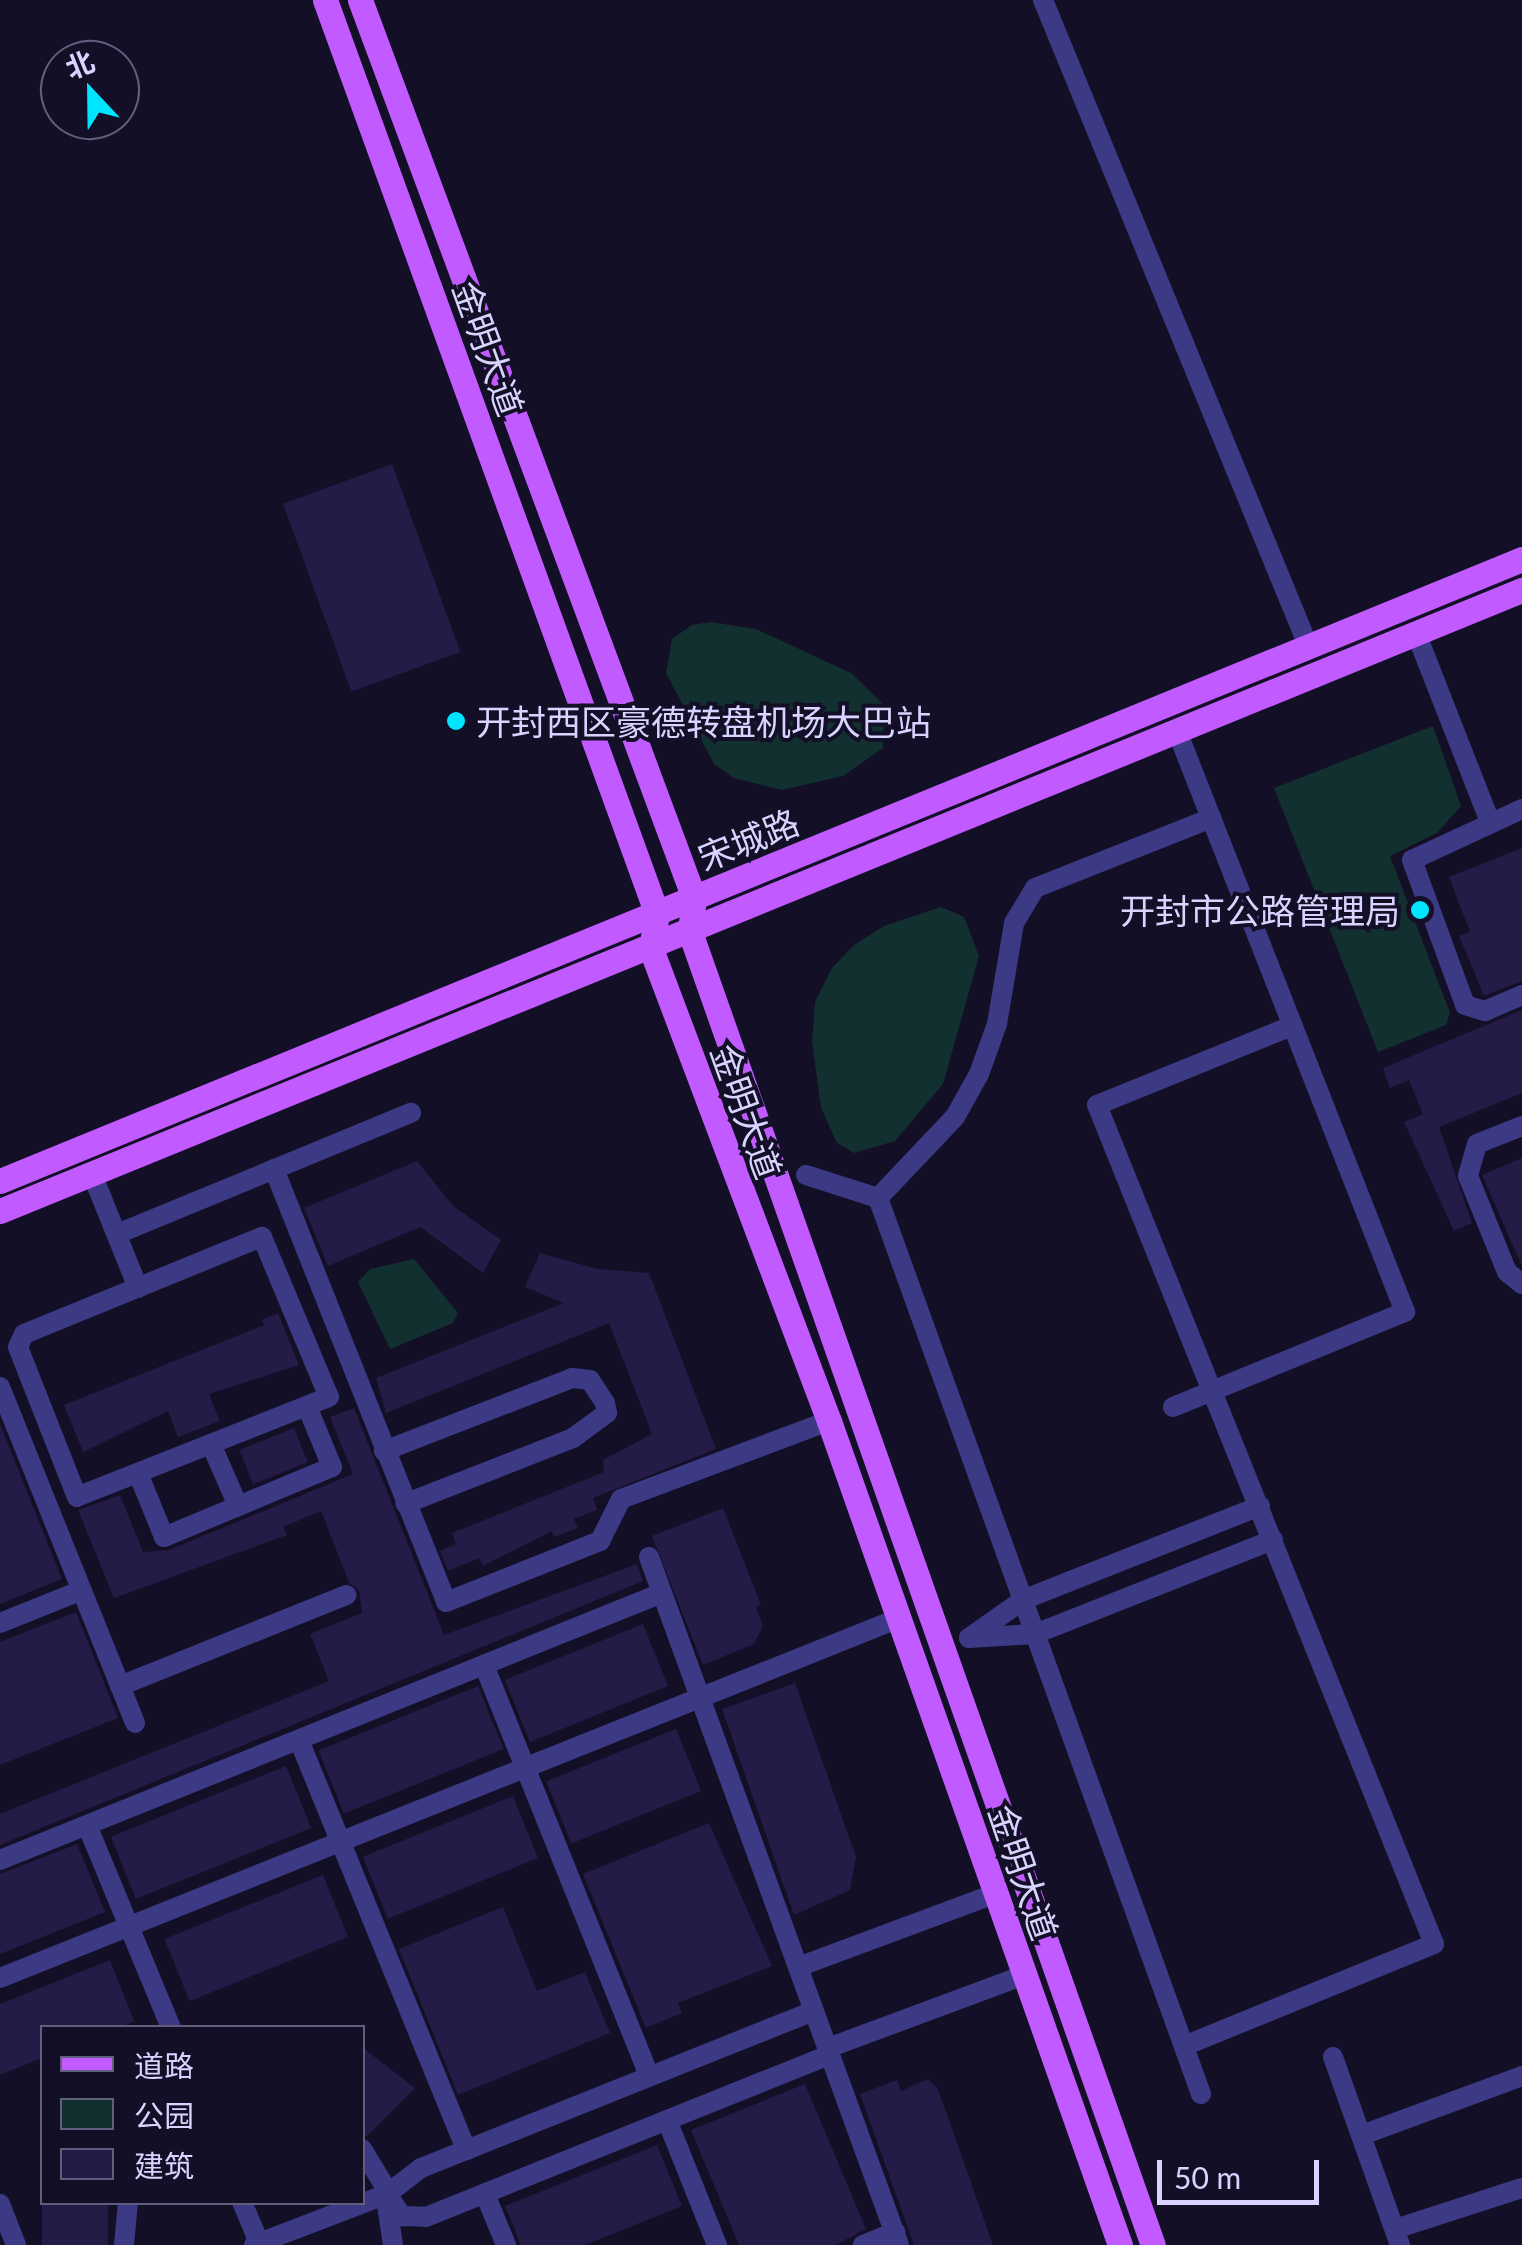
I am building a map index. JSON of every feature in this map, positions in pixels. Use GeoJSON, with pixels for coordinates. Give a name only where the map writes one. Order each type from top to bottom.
{"type":"FeatureCollection","features":[{"type":"Feature","properties":{"kind":"main road","name":"金明大道"},"geometry":{"type":"LineString","coordinates":[[325,0],[657,914],[651,949],[829,1421],[1120,2245]]}},
{"type":"Feature","properties":{"kind":"main road","name":"金明大道"},"geometry":{"type":"LineString","coordinates":[[360,0],[694,898],[690,932],[1153,2245]]}},
{"type":"Feature","properties":{"kind":"main road","name":"宋城路"},"geometry":{"type":"LineString","coordinates":[[0,1181],[1522,559]]}},
{"type":"Feature","properties":{"kind":"main road","name":"宋城路"},"geometry":{"type":"LineString","coordinates":[[0,1212],[1522,590]]}},
{"type":"Feature","properties":{"kind":"lane"},"geometry":{"type":"LineString","coordinates":[[1043,0],[1309,648]]}},
{"type":"Feature","properties":{"kind":"lane"},"geometry":{"type":"LineString","coordinates":[[1416,634],[1490,822]]}},
{"type":"Feature","properties":{"kind":"lane"},"geometry":{"type":"LineString","coordinates":[[1173,1406],[1405,1312],[1289,1027],[1177,731]]}},
{"type":"Feature","properties":{"kind":"lane"},"geometry":{"type":"LineString","coordinates":[[1522,809],[1426,849],[1412,860],[1412,870],[1465,1006],[1485,1010],[1522,995]]}},
{"type":"Feature","properties":{"kind":"lane"},"geometry":{"type":"LineString","coordinates":[[878,1198],[954,1117],[980,1074],[997,1024],[1014,923],[1035,888],[1212,818]]}},
{"type":"Feature","properties":{"kind":"lane"},"geometry":{"type":"LineString","coordinates":[[1184,2046],[1434,1944],[1098,1105],[1289,1027]]}},
{"type":"Feature","properties":{"kind":"lane"},"geometry":{"type":"LineString","coordinates":[[116,1234],[411,1113]]}},
{"type":"Feature","properties":{"kind":"lane"},"geometry":{"type":"LineString","coordinates":[[1522,1126],[1477,1144],[1468,1176],[1507,1272],[1522,1284]]}},
{"type":"Feature","properties":{"kind":"lane"},"geometry":{"type":"LineString","coordinates":[[274,1169],[446,1602],[600,1541],[622,1498],[829,1421]]}},
{"type":"Feature","properties":{"kind":"lane"},"geometry":{"type":"LineString","coordinates":[[92,1174],[138,1288]]}},
{"type":"Feature","properties":{"kind":"lane"},"geometry":{"type":"LineString","coordinates":[[806,1175],[878,1198]]}},
{"type":"Feature","properties":{"kind":"lane"},"geometry":{"type":"LineString","coordinates":[[878,1198],[1202,2094]]}},
{"type":"Feature","properties":{"kind":"lane"},"geometry":{"type":"LineString","coordinates":[[262,1237],[329,1397],[78,1497],[18,1347],[24,1334],[138,1288],[262,1237]]}},
{"type":"Feature","properties":{"kind":"lane"},"geometry":{"type":"LineString","coordinates":[[384,1451],[572,1378],[590,1380],[600,1390],[607,1413],[594,1427],[405,1504]]}},
{"type":"Feature","properties":{"kind":"lane"},"geometry":{"type":"LineString","coordinates":[[0,1387],[135,1723]]}},
{"type":"Feature","properties":{"kind":"lane"},"geometry":{"type":"LineString","coordinates":[[138,1473],[164,1536],[332,1468],[307,1406]]}},
{"type":"Feature","properties":{"kind":"lane"},"geometry":{"type":"LineString","coordinates":[[212,1444],[238,1506]]}},
{"type":"Feature","properties":{"kind":"lane"},"geometry":{"type":"LineString","coordinates":[[969,1638],[1023,1600],[1260,1506]]}},
{"type":"Feature","properties":{"kind":"lane"},"geometry":{"type":"LineString","coordinates":[[940,1647],[969,1638],[1035,1634],[1273,1540]]}},
{"type":"Feature","properties":{"kind":"lane"},"geometry":{"type":"LineString","coordinates":[[649,1557],[897,2239],[863,2245]]}},
{"type":"Feature","properties":{"kind":"lane"},"geometry":{"type":"LineString","coordinates":[[0,1623],[82,1590]]}},
{"type":"Feature","properties":{"kind":"lane"},"geometry":{"type":"LineString","coordinates":[[0,1860],[662,1594]]}},
{"type":"Feature","properties":{"kind":"lane"},"geometry":{"type":"LineString","coordinates":[[120,1686],[346,1595]]}},
{"type":"Feature","properties":{"kind":"lane"},"geometry":{"type":"LineString","coordinates":[[0,1978],[899,1618]]}},
{"type":"Feature","properties":{"kind":"lane"},"geometry":{"type":"LineString","coordinates":[[484,1665],[650,2076]]}},
{"type":"Feature","properties":{"kind":"lane"},"geometry":{"type":"LineString","coordinates":[[298,1740],[466,2150]]}},
{"type":"Feature","properties":{"kind":"lane"},"geometry":{"type":"LineString","coordinates":[[87,1825],[169,2025]]}},
{"type":"Feature","properties":{"kind":"lane"},"geometry":{"type":"LineString","coordinates":[[798,1967],[994,1894]]}},
{"type":"Feature","properties":{"kind":"lane"},"geometry":{"type":"LineString","coordinates":[[365,2155],[402,2216],[426,2217],[1024,1975]]}},
{"type":"Feature","properties":{"kind":"lane"},"geometry":{"type":"LineString","coordinates":[[365,2203],[387,2194],[421,2168],[814,2010]]}},
{"type":"Feature","properties":{"kind":"lane"},"geometry":{"type":"LineString","coordinates":[[1333,2057],[1398,2237],[1522,2188]]}},
{"type":"Feature","properties":{"kind":"lane"},"geometry":{"type":"LineString","coordinates":[[1362,2135],[1522,2076]]}},
{"type":"Feature","properties":{"kind":"lane"},"geometry":{"type":"LineString","coordinates":[[667,2120],[718,2245]]}},
{"type":"Feature","properties":{"kind":"lane"},"geometry":{"type":"LineString","coordinates":[[387,2194],[393,2245]]}},
{"type":"Feature","properties":{"kind":"lane"},"geometry":{"type":"LineString","coordinates":[[484,2194],[506,2245]]}},
{"type":"Feature","properties":{"kind":"lane"},"geometry":{"type":"LineString","coordinates":[[0,2204],[16,2245]]}},
{"type":"Feature","properties":{"kind":"lane"},"geometry":{"type":"LineString","coordinates":[[124,2245],[128,2205]]}},
{"type":"Feature","properties":{"kind":"lane"},"geometry":{"type":"LineString","coordinates":[[243,2205],[258,2244],[359,2205]]}},
{"type":"Feature","properties":{"kind":"green space"},"geometry":{"type":"Polygon","coordinates":[[[710,622],[756,629],[851,673],[884,705],[883,748],[843,776],[782,790],[734,778],[714,764],[666,673],[672,639],[692,625],[710,622]]]}},
{"type":"Feature","properties":{"kind":"green space"},"geometry":{"type":"Polygon","coordinates":[[[1433,726],[1461,806],[1437,833],[1390,856],[1450,1013],[1446,1025],[1378,1052],[1274,788],[1433,726]]]}},
{"type":"Feature","properties":{"kind":"green space"},"geometry":{"type":"Polygon","coordinates":[[[941,907],[964,917],[979,956],[943,1084],[895,1141],[854,1153],[837,1143],[821,1108],[812,1041],[815,1002],[832,968],[854,945],[884,926],[941,907]]]}},
{"type":"Feature","properties":{"kind":"green space"},"geometry":{"type":"Polygon","coordinates":[[[414,1259],[458,1313],[453,1323],[390,1349],[358,1282],[370,1269],[414,1259]]]}},
{"type":"Feature","properties":{"kind":"building"},"geometry":{"type":"Polygon","coordinates":[[[392,464],[460,652],[351,692],[283,504],[392,464]]]}},
{"type":"Feature","properties":{"kind":"building"},"geometry":{"type":"Polygon","coordinates":[[[1522,848],[1522,981],[1484,996],[1459,936],[1470,932],[1449,877],[1522,848]]]}},
{"type":"Feature","properties":{"kind":"building"},"geometry":{"type":"Polygon","coordinates":[[[1522,1010],[1522,1093],[1439,1127],[1472,1223],[1454,1231],[1404,1122],[1423,1114],[1409,1080],[1390,1088],[1383,1068],[1522,1010]]]}},
{"type":"Feature","properties":{"kind":"building"},"geometry":{"type":"Polygon","coordinates":[[[1522,1158],[1522,1266],[1482,1175],[1522,1158]]]}},
{"type":"Feature","properties":{"kind":"building"},"geometry":{"type":"Polygon","coordinates":[[[417,1161],[453,1206],[501,1240],[483,1273],[420,1227],[328,1266],[304,1208],[417,1161]]]}},
{"type":"Feature","properties":{"kind":"building"},"geometry":{"type":"Polygon","coordinates":[[[540,1253],[598,1269],[649,1273],[716,1449],[593,1498],[597,1510],[574,1519],[578,1528],[554,1537],[552,1531],[483,1566],[479,1558],[448,1571],[440,1551],[456,1544],[452,1533],[604,1472],[603,1460],[652,1434],[609,1323],[386,1413],[376,1378],[564,1303],[525,1287],[540,1253]]]}},
{"type":"Feature","properties":{"kind":"building"},"geometry":{"type":"Polygon","coordinates":[[[278,1313],[299,1365],[209,1394],[220,1421],[178,1437],[168,1411],[83,1452],[64,1405],[264,1325],[262,1320],[278,1313]]]}},
{"type":"Feature","properties":{"kind":"building"},"geometry":{"type":"Polygon","coordinates":[[[354,1408],[444,1635],[637,1564],[643,1581],[0,1845],[0,1814],[329,1681],[310,1634],[362,1613],[359,1591],[349,1582],[321,1511],[283,1527],[287,1535],[114,1598],[78,1510],[120,1495],[143,1552],[169,1550],[353,1474],[330,1417],[354,1408]]]}},
{"type":"Feature","properties":{"kind":"building"},"geometry":{"type":"Polygon","coordinates":[[[0,1424],[62,1579],[0,1604],[0,1424]]]}},
{"type":"Feature","properties":{"kind":"building"},"geometry":{"type":"Polygon","coordinates":[[[294,1428],[308,1462],[253,1484],[239,1450],[294,1428]]]}},
{"type":"Feature","properties":{"kind":"building"},"geometry":{"type":"Polygon","coordinates":[[[723,1508],[761,1605],[756,1607],[763,1626],[754,1644],[703,1665],[652,1536],[723,1508]]]}},
{"type":"Feature","properties":{"kind":"building"},"geometry":{"type":"Polygon","coordinates":[[[76,1612],[118,1718],[0,1765],[0,1642],[76,1612]]]}},
{"type":"Feature","properties":{"kind":"building"},"geometry":{"type":"Polygon","coordinates":[[[643,1624],[668,1686],[530,1742],[505,1680],[643,1624]]]}},
{"type":"Feature","properties":{"kind":"building"},"geometry":{"type":"Polygon","coordinates":[[[795,1683],[856,1857],[850,1890],[794,1915],[722,1709],[795,1683]]]}},
{"type":"Feature","properties":{"kind":"building"},"geometry":{"type":"Polygon","coordinates":[[[478,1686],[503,1749],[344,1813],[319,1750],[478,1686]]]}},
{"type":"Feature","properties":{"kind":"building"},"geometry":{"type":"Polygon","coordinates":[[[676,1729],[701,1791],[571,1844],[546,1781],[676,1729]]]}},
{"type":"Feature","properties":{"kind":"building"},"geometry":{"type":"Polygon","coordinates":[[[286,1766],[311,1828],[136,1899],[111,1837],[286,1766]]]}},
{"type":"Feature","properties":{"kind":"building"},"geometry":{"type":"Polygon","coordinates":[[[513,1796],[538,1858],[388,1919],[363,1857],[513,1796]]]}},
{"type":"Feature","properties":{"kind":"building"},"geometry":{"type":"Polygon","coordinates":[[[709,1823],[772,1966],[678,2003],[682,2013],[646,2028],[583,1874],[709,1823]]]}},
{"type":"Feature","properties":{"kind":"building"},"geometry":{"type":"Polygon","coordinates":[[[77,1844],[105,1912],[0,1954],[0,1874],[77,1844]]]}},
{"type":"Feature","properties":{"kind":"building"},"geometry":{"type":"Polygon","coordinates":[[[323,1875],[348,1937],[190,2001],[164,1939],[323,1875]]]}},
{"type":"Feature","properties":{"kind":"building"},"geometry":{"type":"Polygon","coordinates":[[[503,1907],[537,1991],[585,1972],[610,2033],[458,2095],[399,1949],[503,1907]]]}},
{"type":"Feature","properties":{"kind":"building"},"geometry":{"type":"Polygon","coordinates":[[[110,1960],[134,2021],[125,2025],[40,2025],[40,2059],[0,2075],[0,2004],[110,1960]]]}},
{"type":"Feature","properties":{"kind":"building"},"geometry":{"type":"Polygon","coordinates":[[[365,2049],[415,2088],[365,2136],[365,2049]]]}},
{"type":"Feature","properties":{"kind":"building"},"geometry":{"type":"Polygon","coordinates":[[[928,2079],[938,2089],[993,2245],[914,2245],[860,2094],[897,2080],[901,2091],[928,2079]]]}},
{"type":"Feature","properties":{"kind":"building"},"geometry":{"type":"Polygon","coordinates":[[[805,2084],[866,2229],[836,2245],[739,2245],[691,2130],[805,2084]]]}},
{"type":"Feature","properties":{"kind":"building"},"geometry":{"type":"Polygon","coordinates":[[[657,2145],[682,2206],[585,2245],[521,2245],[505,2206],[657,2145]]]}},
{"type":"Feature","properties":{"kind":"building"},"geometry":{"type":"Polygon","coordinates":[[[42,2205],[108,2205],[108,2245],[42,2245],[42,2205]]]}},
{"type":"Feature","properties":{"kind":"place","name":"开封西区豪德转盘机场大巴站"},"geometry":{"type":"Point","coordinates":[456,721]}},
{"type":"Feature","properties":{"kind":"place","name":"开封市公路管理局"},"geometry":{"type":"Point","coordinates":[1420,910]}}]}
